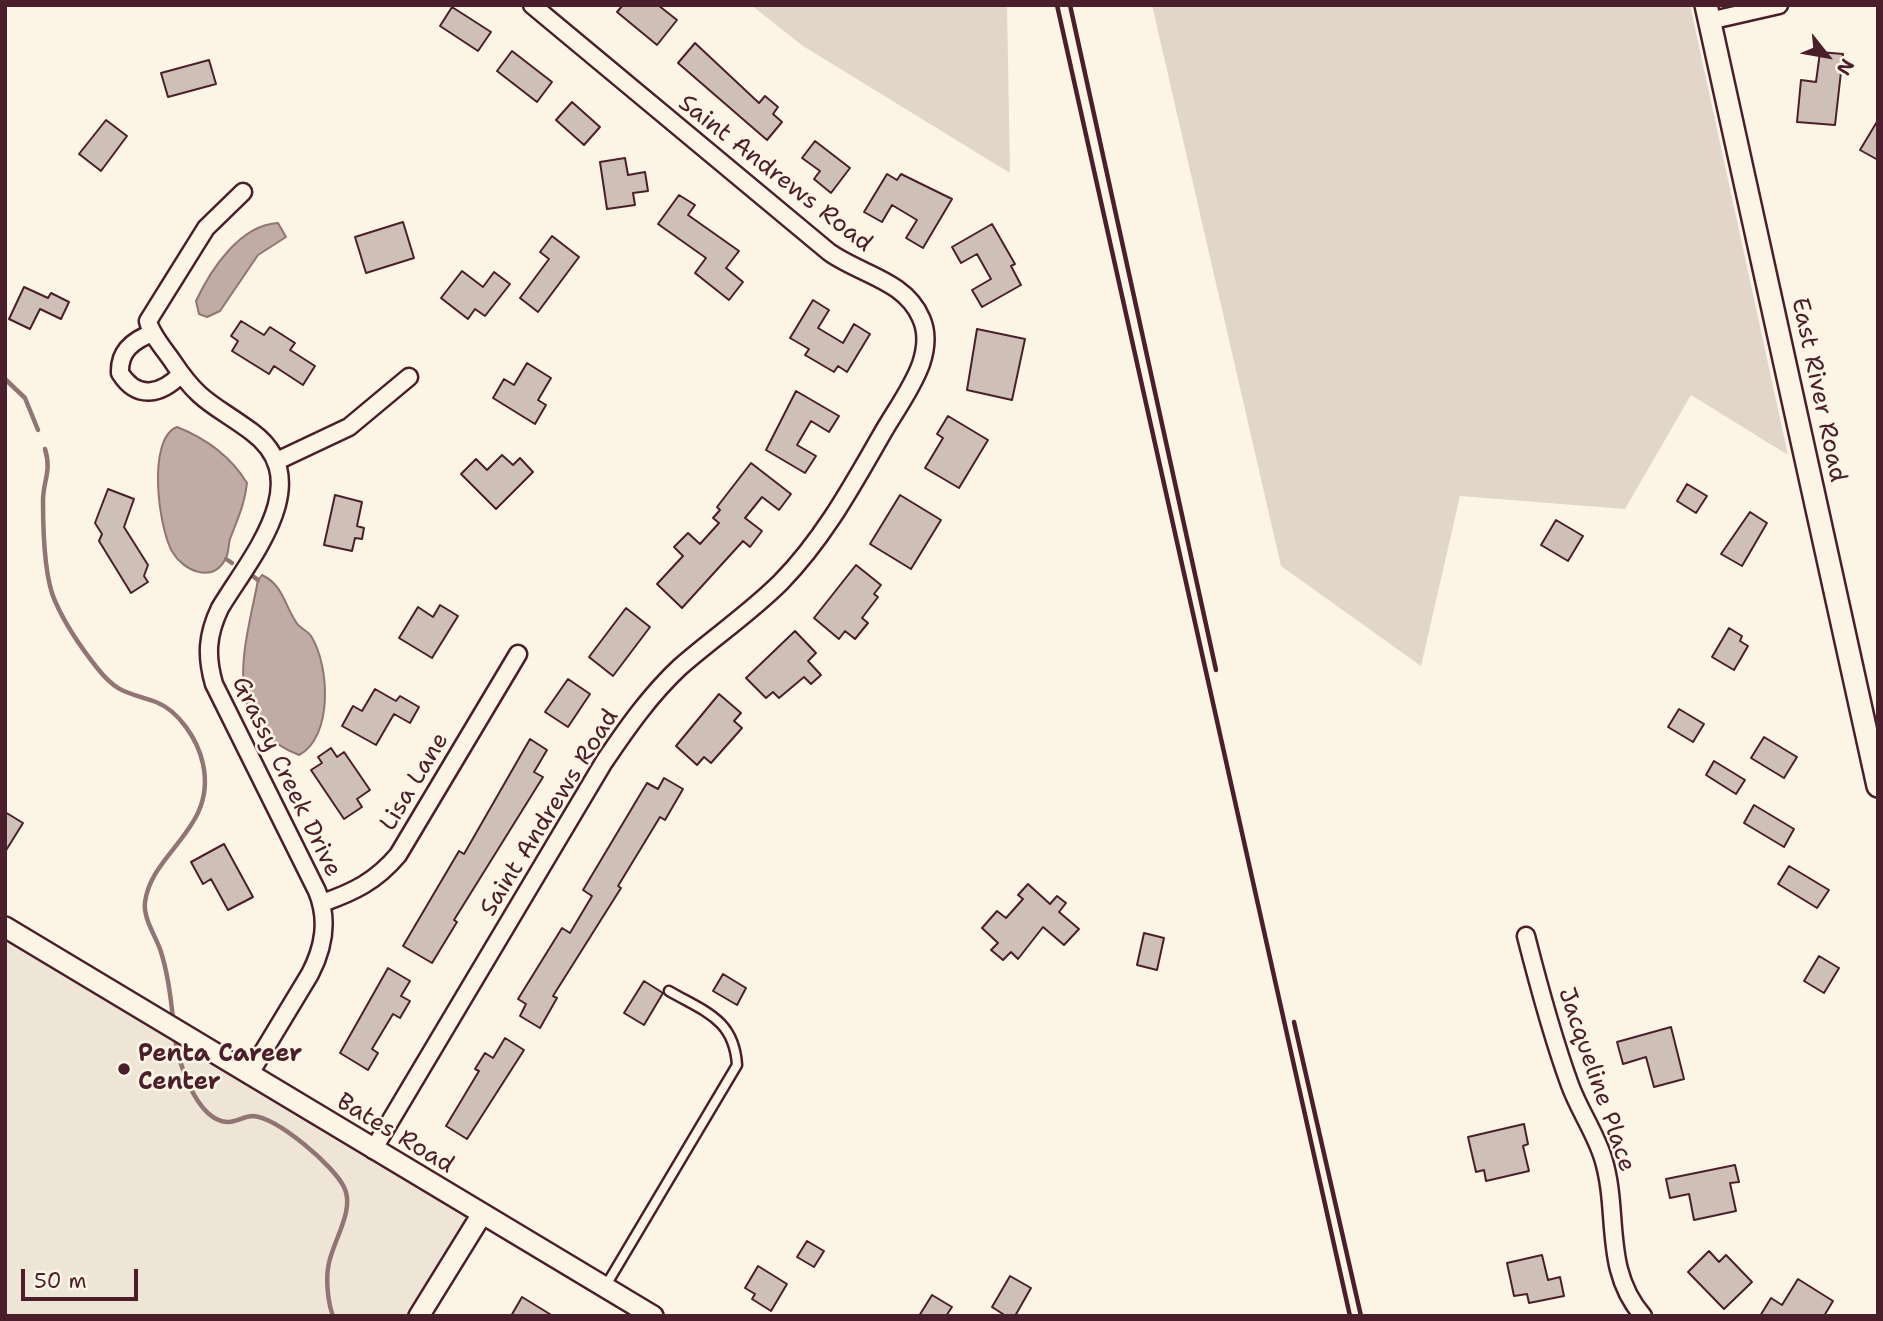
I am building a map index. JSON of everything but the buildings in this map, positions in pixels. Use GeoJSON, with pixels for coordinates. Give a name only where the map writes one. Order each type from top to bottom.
{"type":"FeatureCollection","features":[{"type":"Feature","properties":{"kind":"main road","name":"East River Road"},"geometry":{"type":"LineString","coordinates":[[1708,13],[1878,786]]}},
{"type":"Feature","properties":{"kind":"street","name":"Saint Andrews Road"},"geometry":{"type":"LineString","coordinates":[[373,1150],[604,762],[630,723],[680,667],[780,583],[808,552],[833,517],[912,383],[925,347],[922,320],[906,295],[845,264],[532,5]]}},
{"type":"Feature","properties":{"kind":"street"},"geometry":{"type":"LineString","coordinates":[[1708,13],[1779,5]]}},
{"type":"Feature","properties":{"kind":"street"},"geometry":{"type":"LineString","coordinates":[[243,192],[214,219],[192,247],[151,315],[149,326],[153,333],[203,401],[259,437],[276,461],[349,428],[409,377]]}},
{"type":"Feature","properties":{"kind":"street"},"geometry":{"type":"LineString","coordinates":[[153,333],[132,343],[124,352],[120,373],[126,382],[134,390],[154,393],[163,390],[181,374]]}},
{"type":"Feature","properties":{"kind":"street","name":"Grassy Creek Drive"},"geometry":{"type":"LineString","coordinates":[[249,1075],[318,959],[324,928],[322,903],[214,684],[207,651],[213,622],[278,506],[281,488],[276,461]]}},
{"type":"Feature","properties":{"kind":"street","name":"Lisa Lane"},"geometry":{"type":"LineString","coordinates":[[322,903],[356,891],[374,880],[398,855],[518,654]]}},
{"type":"Feature","properties":{"kind":"street","name":"Bates Road"},"geometry":{"type":"LineString","coordinates":[[5,927],[653,1316]]}},
{"type":"Feature","properties":{"kind":"street","name":"Jacqueline Place"},"geometry":{"type":"LineString","coordinates":[[1527,936],[1549,1026],[1571,1089],[1603,1157],[1608,1178],[1613,1251],[1618,1272],[1626,1293],[1643,1316]]}},
{"type":"Feature","properties":{"kind":"street"},"geometry":{"type":"LineString","coordinates":[[422,1312],[482,1214]]}},
{"type":"Feature","properties":{"kind":"lane"},"geometry":{"type":"LineString","coordinates":[[605,1287],[737,1065],[736,1043],[724,1025],[669,991]]}},
{"type":"Feature","properties":{"kind":"shaded area"},"geometry":{"type":"Polygon","coordinates":[[[751,5],[1007,5],[1010,173],[803,46],[751,5]]]}},
{"type":"Feature","properties":{"kind":"shaded area"},"geometry":{"type":"Polygon","coordinates":[[[1152,5],[1690,5],[1788,455],[1691,395],[1625,509],[1460,496],[1421,666],[1281,566],[1152,5]]]}},
{"type":"Feature","properties":{"kind":"shaded area"},"geometry":{"type":"Polygon","coordinates":[[[278,223],[286,237],[258,255],[220,311],[207,317],[199,314],[196,301],[228,251],[251,232],[278,223]]]}},
{"type":"Feature","properties":{"kind":"shaded area"},"geometry":{"type":"Polygon","coordinates":[[[177,427],[216,449],[247,483],[226,558],[219,567],[206,573],[191,569],[178,559],[163,526],[158,466],[167,435],[177,427]]]}},
{"type":"Feature","properties":{"kind":"shaded area"},"geometry":{"type":"Polygon","coordinates":[[[262,575],[274,584],[297,624],[311,636],[322,665],[325,682],[323,717],[310,746],[299,755],[273,741],[256,723],[247,703],[243,680],[244,655],[258,580],[262,575]]]}},
{"type":"Feature","properties":{"kind":"shaded area","name":"Penta Career Center"},"geometry":{"type":"Polygon","coordinates":[[[5,924],[481,1214],[420,1316],[5,1316],[5,924]]]}},
{"type":"Feature","properties":{"kind":"waterway"},"geometry":{"type":"LineString","coordinates":[[5,379],[25,398],[38,430]]}},
{"type":"Feature","properties":{"kind":"waterway"},"geometry":{"type":"LineString","coordinates":[[45,449],[48,464],[43,494],[45,552],[48,579],[59,610],[86,653],[112,683],[124,691],[164,706],[180,719],[192,736],[203,764],[205,786],[201,806],[193,823],[159,868],[150,884],[145,902],[148,921],[166,969],[173,1020]]}},
{"type":"Feature","properties":{"kind":"waterway"},"geometry":{"type":"LineString","coordinates":[[226,559],[232,563]]}},
{"type":"Feature","properties":{"kind":"waterway"},"geometry":{"type":"LineString","coordinates":[[254,577],[258,580]]}},
{"type":"Feature","properties":{"kind":"waterway"},"geometry":{"type":"LineString","coordinates":[[175,1036],[184,1073],[197,1100],[206,1111],[216,1119],[227,1122],[253,1116],[276,1125],[317,1155],[344,1187],[347,1196],[345,1217],[327,1274],[333,1316]]}},
{"type":"Feature","properties":{"kind":"railway"},"geometry":{"type":"LineString","coordinates":[[1057,5],[1350,1316]]}},
{"type":"Feature","properties":{"kind":"railway"},"geometry":{"type":"LineString","coordinates":[[1070,5],[1216,670]]}},
{"type":"Feature","properties":{"kind":"railway"},"geometry":{"type":"LineString","coordinates":[[1294,1022],[1361,1316]]}},
{"type":"Feature","properties":{"kind":"place","name":"Penta Career Center"},"geometry":{"type":"Point","coordinates":[124,1069]}}]}
